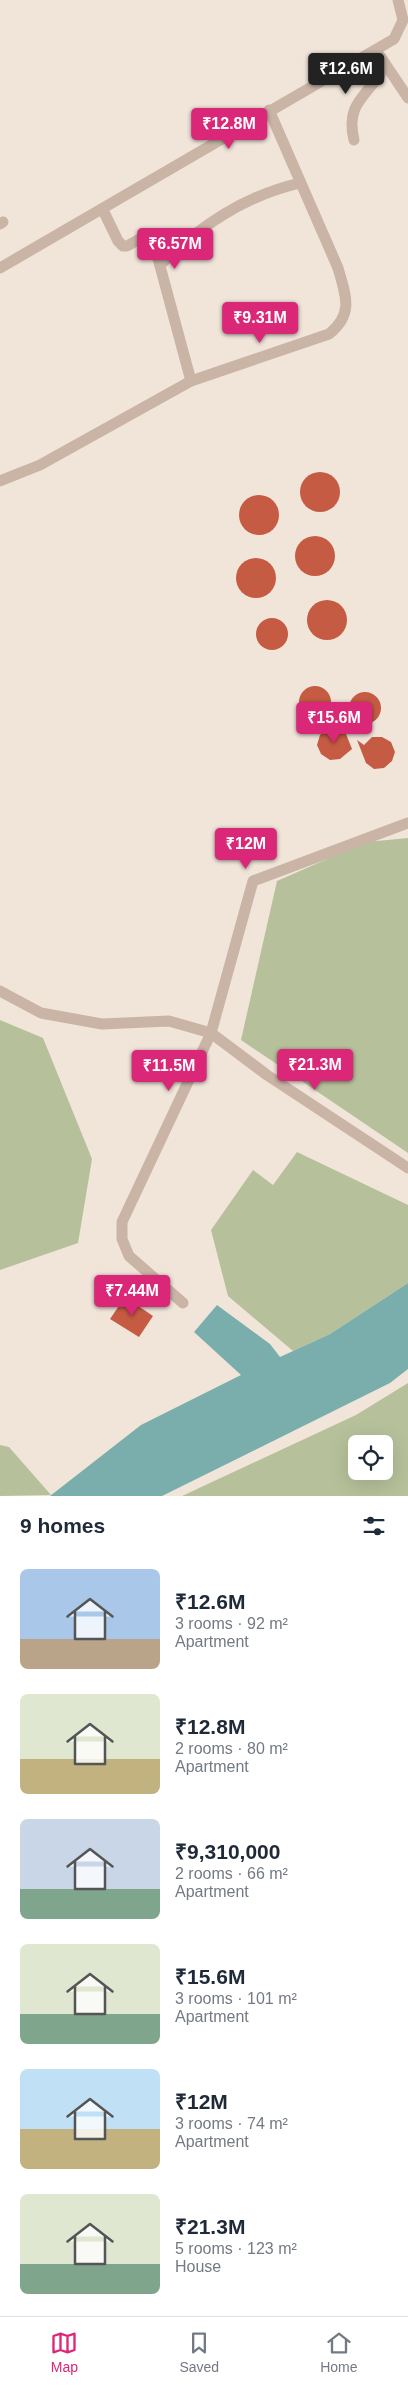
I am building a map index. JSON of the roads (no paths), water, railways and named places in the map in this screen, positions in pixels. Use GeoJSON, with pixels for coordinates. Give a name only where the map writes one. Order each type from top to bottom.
{"type":"FeatureCollection","features":[{"type":"Feature","properties":{"kind":"street"},"geometry":{"type":"LineString","coordinates":[[0,268],[103,210],[270,110],[394,39],[400,30],[403,20],[398,0]]}},
{"type":"Feature","properties":{"kind":"street"},"geometry":{"type":"LineString","coordinates":[[376,50],[408,98]]}},
{"type":"Feature","properties":{"kind":"street"},"geometry":{"type":"LineString","coordinates":[[354,140],[351,127],[355,105],[380,75],[376,50]]}},
{"type":"Feature","properties":{"kind":"street"},"geometry":{"type":"LineString","coordinates":[[0,481],[40,466],[191,381],[329,334],[341,325],[345,315],[346,296],[338,268],[270,110]]}},
{"type":"Feature","properties":{"kind":"street"},"geometry":{"type":"LineString","coordinates":[[160,265],[179,246],[212,219],[248,200],[300,183]]}},
{"type":"Feature","properties":{"kind":"street"},"geometry":{"type":"LineString","coordinates":[[103,210],[118,241],[123,246],[127,246],[147,235],[153,240],[191,381]]}},
{"type":"Feature","properties":{"kind":"street"},"geometry":{"type":"LineString","coordinates":[[183,1303],[129,1256],[122,1239],[122,1222],[211,1033],[253,881],[408,823]]}},
{"type":"Feature","properties":{"kind":"street"},"geometry":{"type":"LineString","coordinates":[[0,992],[41,1013],[102,1024],[169,1021],[211,1033],[267,1075],[408,1168]]}},
{"type":"Feature","properties":{"kind":"water"},"geometry":{"type":"Polygon","coordinates":[[[408,1283],[408,1369],[390,1383],[162,1496],[50,1496],[141,1425],[241,1375],[194,1332],[217,1305],[270,1344],[280,1357],[330,1334],[408,1283]]]}}]}
